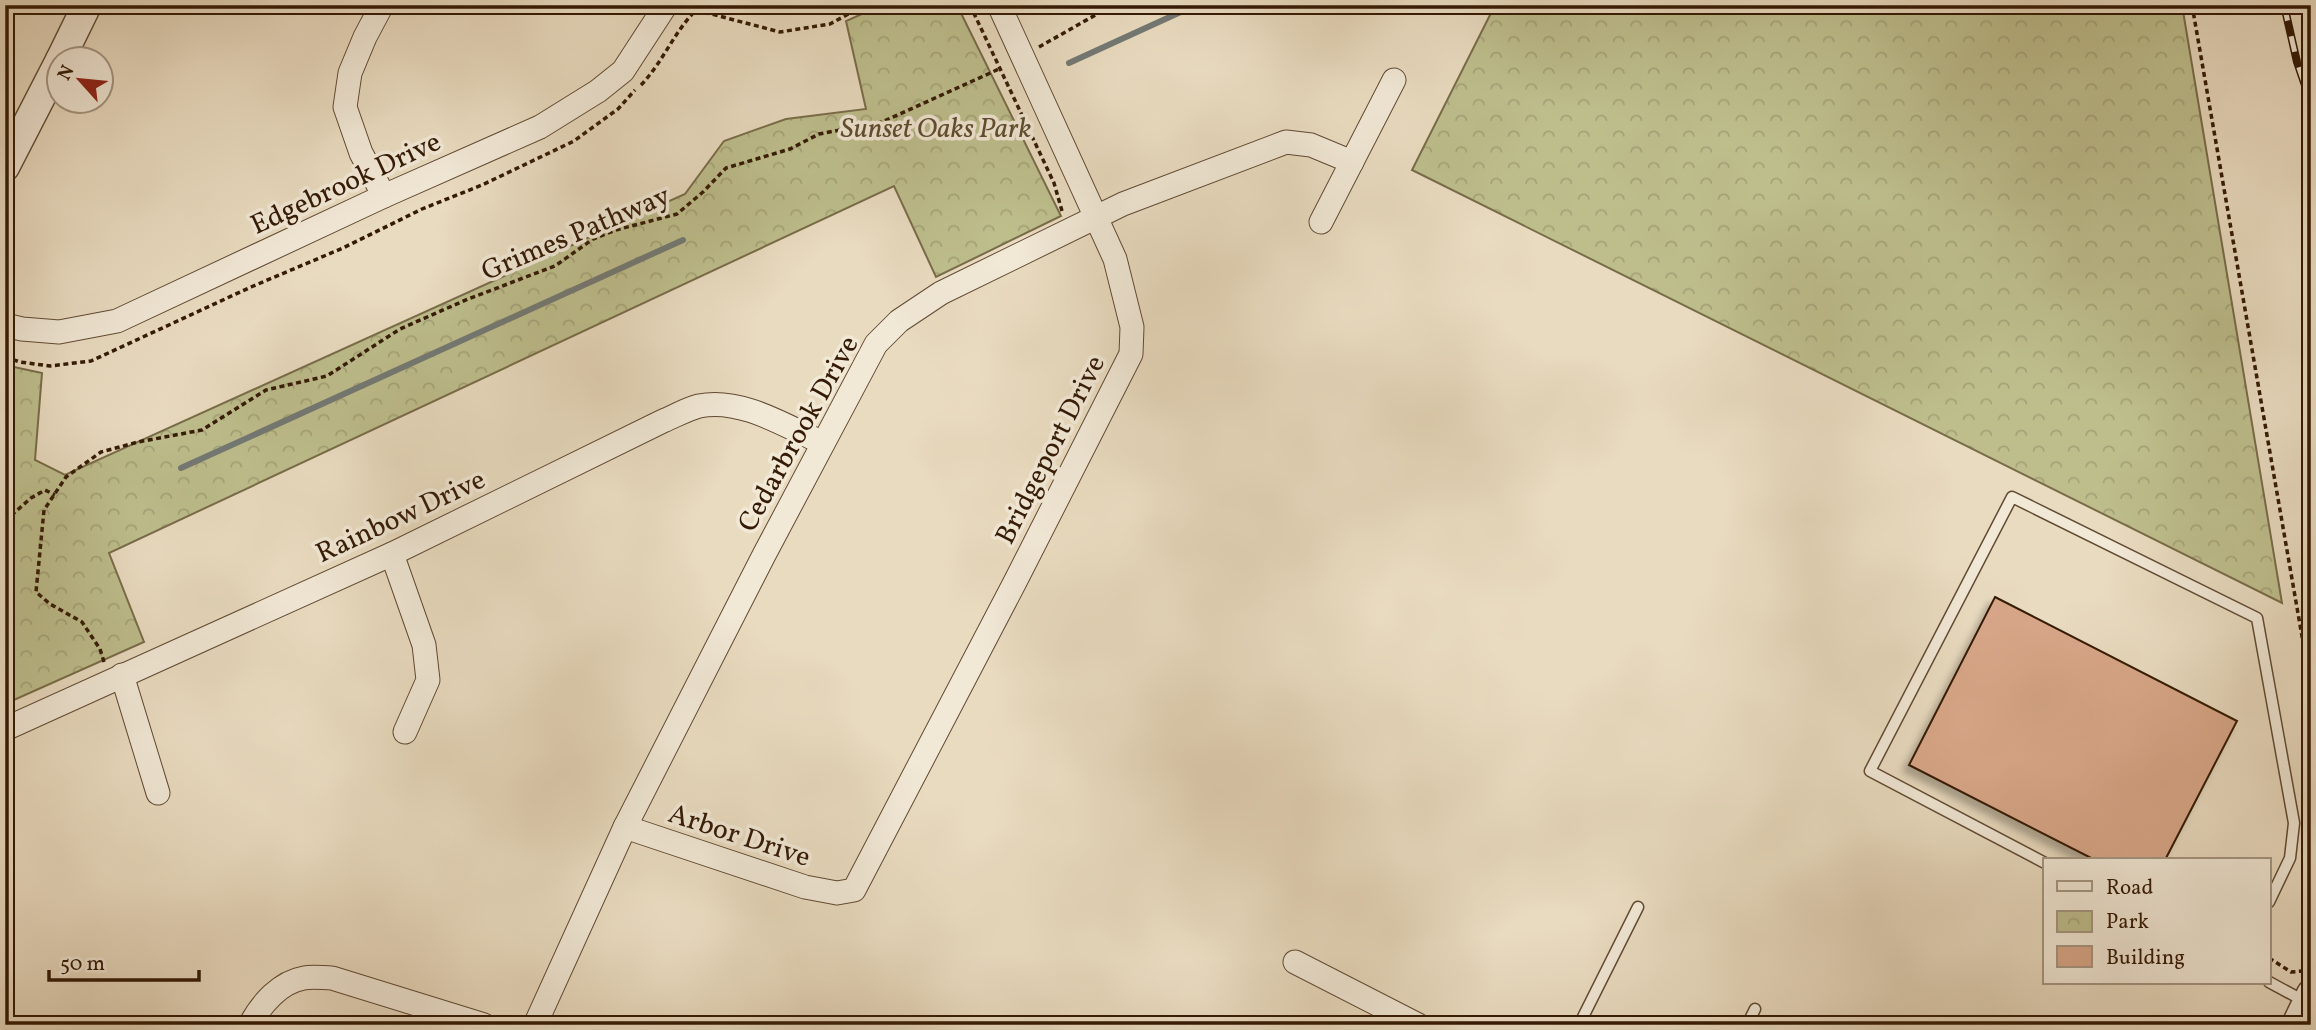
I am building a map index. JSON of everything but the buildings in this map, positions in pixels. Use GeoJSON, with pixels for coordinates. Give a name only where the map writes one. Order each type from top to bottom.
{"type":"FeatureCollection","features":[{"type":"Feature","properties":{"kind":"street"},"geometry":{"type":"LineString","coordinates":[[67,46],[87,5]]}},
{"type":"Feature","properties":{"kind":"street"},"geometry":{"type":"LineString","coordinates":[[382,5],[350,73],[345,107],[361,153],[384,196]]}},
{"type":"Feature","properties":{"kind":"street","name":"Edgebrook Drive"},"geometry":{"type":"LineString","coordinates":[[5,325],[59,332],[117,321],[384,196],[540,127],[598,91],[623,71],[666,5]]}},
{"type":"Feature","properties":{"kind":"street","name":"Bridgeport Drive"},"geometry":{"type":"LineString","coordinates":[[837,893],[854,890],[1131,354],[1132,327],[1118,270],[1098,217],[999,5]]}},
{"type":"Feature","properties":{"kind":"street"},"geometry":{"type":"LineString","coordinates":[[1321,222],[1394,80]]}},
{"type":"Feature","properties":{"kind":"street"},"geometry":{"type":"LineString","coordinates":[[5,167],[46,87]]}},
{"type":"Feature","properties":{"kind":"street","name":"Cedarbrook Drive"},"geometry":{"type":"LineString","coordinates":[[535,1025],[625,828],[823,443],[877,344],[899,321],[941,293],[1123,204],[1286,142],[1311,145],[1352,162]]}},
{"type":"Feature","properties":{"kind":"street","name":"Rainbow Drive"},"geometry":{"type":"LineString","coordinates":[[5,729],[113,667],[392,554],[663,421],[700,406],[746,410],[823,443]]}},
{"type":"Feature","properties":{"kind":"street"},"geometry":{"type":"LineString","coordinates":[[392,554],[424,645],[428,680],[405,732]]}},
{"type":"Feature","properties":{"kind":"street"},"geometry":{"type":"LineString","coordinates":[[113,667],[158,793]]}},
{"type":"Feature","properties":{"kind":"street","name":"Arbor Drive"},"geometry":{"type":"LineString","coordinates":[[625,828],[806,887],[837,893]]}},
{"type":"Feature","properties":{"kind":"street"},"geometry":{"type":"LineString","coordinates":[[1295,962],[1418,1025]]}},
{"type":"Feature","properties":{"kind":"street"},"geometry":{"type":"LineString","coordinates":[[250,1025],[271,996],[288,982],[306,977],[332,978],[484,1025]]}},
{"type":"Feature","properties":{"kind":"lane"},"geometry":{"type":"LineString","coordinates":[[2043,862],[1870,771],[2012,497],[2257,618],[2294,823],[2291,858],[2270,900]]}},
{"type":"Feature","properties":{"kind":"lane"},"geometry":{"type":"LineString","coordinates":[[1579,1025],[1638,907]]}},
{"type":"Feature","properties":{"kind":"lane"},"geometry":{"type":"LineString","coordinates":[[2270,983],[2304,1007]]}},
{"type":"Feature","properties":{"kind":"lane"},"geometry":{"type":"LineString","coordinates":[[1747,1025],[1755,1009]]}},
{"type":"Feature","properties":{"kind":"path"},"geometry":{"type":"LineString","coordinates":[[970,5],[1054,183],[1062,211],[1057,220]]}},
{"type":"Feature","properties":{"kind":"path","name":"Grimes Pathway"},"geometry":{"type":"LineString","coordinates":[[113,667],[82,622],[50,604],[36,592],[44,510],[66,478],[101,452],[202,430],[267,390],[327,376],[400,329],[468,299],[555,266],[593,239],[677,214],[726,168],[790,149],[819,134],[882,122],[1023,60],[1046,41],[1113,5]]}},
{"type":"Feature","properties":{"kind":"path"},"geometry":{"type":"LineString","coordinates":[[2192,5],[2311,688]]}},
{"type":"Feature","properties":{"kind":"path"},"geometry":{"type":"LineString","coordinates":[[5,521],[31,498],[46,490],[55,495]]}},
{"type":"Feature","properties":{"kind":"path"},"geometry":{"type":"LineString","coordinates":[[2270,959],[2291,972],[2303,971],[2311,957]]}},
{"type":"Feature","properties":{"kind":"green space","name":"Sunset Oaks Park"},"geometry":{"type":"Polygon","coordinates":[[[882,5],[957,5],[1061,216],[936,277],[894,186],[109,553],[144,642],[5,704],[5,365],[42,373],[35,460],[65,475],[685,194],[724,141],[786,119],[866,109],[846,21],[882,5]]]}},
{"type":"Feature","properties":{"kind":"green space"},"geometry":{"type":"Polygon","coordinates":[[[1495,5],[2182,5],[2282,603],[1412,170],[1495,5]]]}},
{"type":"Feature","properties":{"kind":"waterway"},"geometry":{"type":"LineString","coordinates":[[1069,63],[1196,5]]}},
{"type":"Feature","properties":{"kind":"waterway"},"geometry":{"type":"LineString","coordinates":[[181,468],[683,240]]}},
{"type":"Feature","properties":{"kind":"railway"},"geometry":{"type":"LineString","coordinates":[[2284,5],[2297,62],[2311,103]]}}]}
